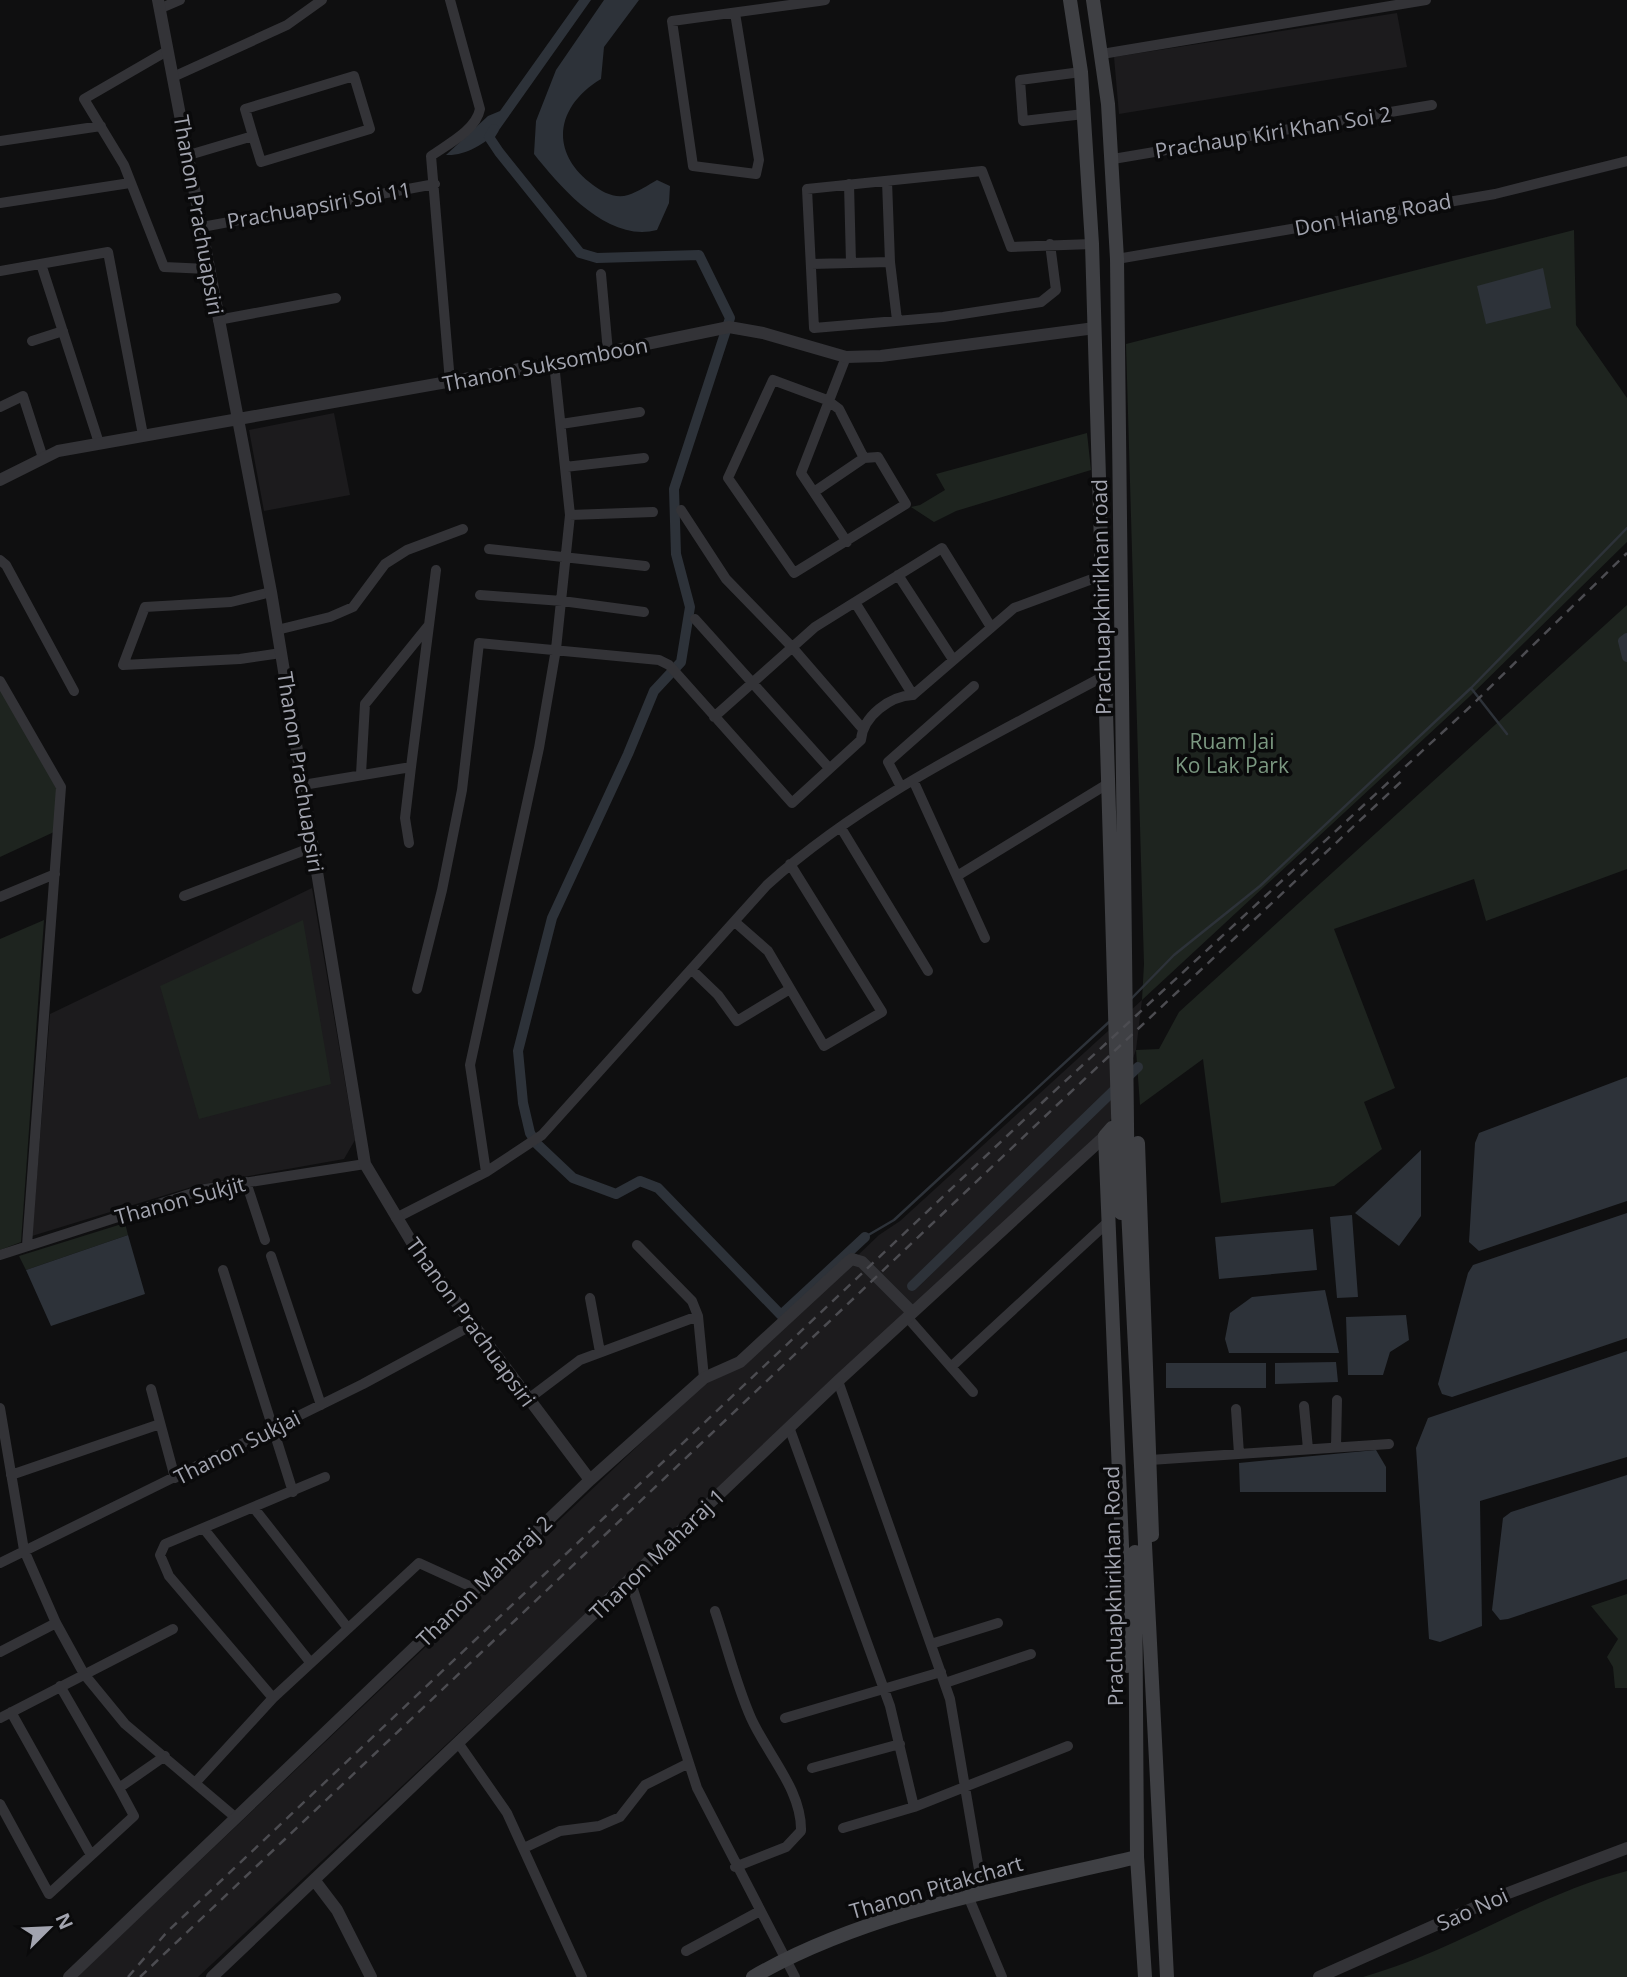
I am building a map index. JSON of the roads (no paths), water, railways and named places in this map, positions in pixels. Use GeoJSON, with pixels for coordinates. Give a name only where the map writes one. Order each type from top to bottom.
{"type":"FeatureCollection","features":[{"type":"Feature","properties":{"kind":"main road","name":"Prachuapkhirikhan road"},"geometry":{"type":"LineString","coordinates":[[1070,0],[1084,114],[1092,244],[1109,783],[1120,945]]}},
{"type":"Feature","properties":{"kind":"main road","name":"Prachuapkhirikhan road"},"geometry":{"type":"LineString","coordinates":[[1093,0],[1102,54],[1113,159],[1117,259],[1120,945],[1125,1194]]}},
{"type":"Feature","properties":{"kind":"main road"},"geometry":{"type":"LineString","coordinates":[[1138,1817],[1129,1746],[1105,1136],[1112,1128],[1121,1126],[1128,1126],[1137,1133],[1165,1917]]}},
{"type":"Feature","properties":{"kind":"main road","name":"Prachuapkhirikhan Road"},"geometry":{"type":"LineString","coordinates":[[1125,1194],[1134,1528],[1137,1857],[1145,1977]]}},
{"type":"Feature","properties":{"kind":"main road","name":"Prachuapkhirikhan Road"},"geometry":{"type":"LineString","coordinates":[[1125,1194],[1167,1977]]}},
{"type":"Feature","properties":{"kind":"main road","name":"Thanon Pitakchart"},"geometry":{"type":"LineString","coordinates":[[753,1977],[786,1958],[847,1934],[968,1896],[1137,1857]]}},
{"type":"Feature","properties":{"kind":"main road"},"geometry":{"type":"LineString","coordinates":[[1143,1951],[1165,1947]]}},
{"type":"Feature","properties":{"kind":"street"},"geometry":{"type":"LineString","coordinates":[[159,5],[180,0]]}},
{"type":"Feature","properties":{"kind":"street"},"geometry":{"type":"LineString","coordinates":[[173,77],[288,25],[322,0]]}},
{"type":"Feature","properties":{"kind":"street"},"geometry":{"type":"LineString","coordinates":[[450,0],[480,109],[478,119],[471,126],[431,156],[450,382]]}},
{"type":"Feature","properties":{"kind":"street"},"geometry":{"type":"LineString","coordinates":[[735,12],[760,160],[755,174],[693,166],[672,21],[735,12],[819,0],[825,0]]}},
{"type":"Feature","properties":{"kind":"street"},"geometry":{"type":"LineString","coordinates":[[1102,54],[1426,0]]}},
{"type":"Feature","properties":{"kind":"street","name":"Thanon Prachuapsiri"},"geometry":{"type":"LineString","coordinates":[[159,5],[271,592],[365,1164],[396,1218],[472,1325],[590,1480]]}},
{"type":"Feature","properties":{"kind":"street"},"geometry":{"type":"LineString","coordinates":[[167,51],[84,99],[102,126],[130,183],[164,267],[208,269]]}},
{"type":"Feature","properties":{"kind":"street"},"geometry":{"type":"LineString","coordinates":[[1080,72],[1020,80],[1023,121],[1084,114]]}},
{"type":"Feature","properties":{"kind":"street"},"geometry":{"type":"LineString","coordinates":[[354,76],[370,129],[261,162],[253,136],[245,109],[354,76]]}},
{"type":"Feature","properties":{"kind":"street","name":"Prachaup Kiri Khan Soi 2"},"geometry":{"type":"LineString","coordinates":[[1113,159],[1432,105]]}},
{"type":"Feature","properties":{"kind":"street"},"geometry":{"type":"LineString","coordinates":[[0,141],[102,126]]}},
{"type":"Feature","properties":{"kind":"street"},"geometry":{"type":"LineString","coordinates":[[189,155],[253,136]]}},
{"type":"Feature","properties":{"kind":"street","name":"Don Hiang Road"},"geometry":{"type":"LineString","coordinates":[[1117,259],[1495,194],[1627,161]]}},
{"type":"Feature","properties":{"kind":"street"},"geometry":{"type":"LineString","coordinates":[[1051,244],[1056,290],[1041,302],[943,317],[814,328],[807,190],[982,171],[1011,247],[1051,244],[1092,244]]}},
{"type":"Feature","properties":{"kind":"street"},"geometry":{"type":"LineString","coordinates":[[887,181],[890,262],[898,320]]}},
{"type":"Feature","properties":{"kind":"street"},"geometry":{"type":"LineString","coordinates":[[0,203],[130,183]]}},
{"type":"Feature","properties":{"kind":"street","name":"Prachuapsiri Soi 11"},"geometry":{"type":"LineString","coordinates":[[202,227],[435,184]]}},
{"type":"Feature","properties":{"kind":"street"},"geometry":{"type":"LineString","coordinates":[[849,184],[851,263]]}},
{"type":"Feature","properties":{"kind":"street"},"geometry":{"type":"LineString","coordinates":[[0,271],[108,252],[143,435]]}},
{"type":"Feature","properties":{"kind":"street"},"geometry":{"type":"LineString","coordinates":[[811,264],[890,262]]}},
{"type":"Feature","properties":{"kind":"street"},"geometry":{"type":"LineString","coordinates":[[41,264],[99,443]]}},
{"type":"Feature","properties":{"kind":"street"},"geometry":{"type":"LineString","coordinates":[[601,274],[608,352]]}},
{"type":"Feature","properties":{"kind":"street"},"geometry":{"type":"LineString","coordinates":[[218,320],[336,298]]}},
{"type":"Feature","properties":{"kind":"street","name":"Thanon Suksomboon"},"geometry":{"type":"LineString","coordinates":[[0,480],[58,451],[554,363],[729,327],[763,333],[846,357],[881,356],[1096,328]]}},
{"type":"Feature","properties":{"kind":"street"},"geometry":{"type":"LineString","coordinates":[[32,341],[63,331]]}},
{"type":"Feature","properties":{"kind":"street"},"geometry":{"type":"LineString","coordinates":[[846,357],[827,400],[801,473],[847,542]]}},
{"type":"Feature","properties":{"kind":"street"},"geometry":{"type":"LineString","coordinates":[[486,1172],[470,1065],[539,748],[556,649],[570,515],[554,363]]}},
{"type":"Feature","properties":{"kind":"street"},"geometry":{"type":"LineString","coordinates":[[814,492],[864,458],[877,457],[906,504],[794,573],[729,478],[773,380],[827,400],[839,409],[864,458]]}},
{"type":"Feature","properties":{"kind":"street"},"geometry":{"type":"LineString","coordinates":[[0,407],[23,396],[43,458]]}},
{"type":"Feature","properties":{"kind":"street"},"geometry":{"type":"LineString","coordinates":[[561,424],[640,412]]}},
{"type":"Feature","properties":{"kind":"street"},"geometry":{"type":"LineString","coordinates":[[565,467],[644,458]]}},
{"type":"Feature","properties":{"kind":"street"},"geometry":{"type":"LineString","coordinates":[[681,510],[726,579],[792,647],[862,729]]}},
{"type":"Feature","properties":{"kind":"street"},"geometry":{"type":"LineString","coordinates":[[570,515],[653,512]]}},
{"type":"Feature","properties":{"kind":"street"},"geometry":{"type":"LineString","coordinates":[[276,630],[331,618],[353,607],[385,564],[407,550],[463,529]]}},
{"type":"Feature","properties":{"kind":"street"},"geometry":{"type":"LineString","coordinates":[[714,718],[815,627],[856,604],[942,548],[991,627]]}},
{"type":"Feature","properties":{"kind":"street"},"geometry":{"type":"LineString","coordinates":[[489,549],[645,566]]}},
{"type":"Feature","properties":{"kind":"street"},"geometry":{"type":"LineString","coordinates":[[0,560],[6,565],[74,691]]}},
{"type":"Feature","properties":{"kind":"street"},"geometry":{"type":"LineString","coordinates":[[410,843],[405,818],[436,570]]}},
{"type":"Feature","properties":{"kind":"street"},"geometry":{"type":"LineString","coordinates":[[898,575],[952,659]]}},
{"type":"Feature","properties":{"kind":"street"},"geometry":{"type":"LineString","coordinates":[[417,989],[442,890],[461,790],[479,643],[659,660],[669,665],[792,803],[861,740],[862,729],[876,711],[902,696],[913,695],[1014,608],[1103,575]]}},
{"type":"Feature","properties":{"kind":"street"},"geometry":{"type":"LineString","coordinates":[[271,592],[231,602],[145,607],[123,664],[240,659],[281,653]]}},
{"type":"Feature","properties":{"kind":"street"},"geometry":{"type":"LineString","coordinates":[[480,595],[562,601],[645,612]]}},
{"type":"Feature","properties":{"kind":"street"},"geometry":{"type":"LineString","coordinates":[[856,604],[913,695]]}},
{"type":"Feature","properties":{"kind":"street"},"geometry":{"type":"LineString","coordinates":[[695,619],[829,768]]}},
{"type":"Feature","properties":{"kind":"street"},"geometry":{"type":"LineString","coordinates":[[361,774],[365,704],[429,624]]}},
{"type":"Feature","properties":{"kind":"street"},"geometry":{"type":"LineString","coordinates":[[396,1218],[486,1172],[541,1135],[767,885],[790,864],[901,787],[1106,675]]}},
{"type":"Feature","properties":{"kind":"street"},"geometry":{"type":"LineString","coordinates":[[0,681],[61,787],[27,1245]]}},
{"type":"Feature","properties":{"kind":"street"},"geometry":{"type":"LineString","coordinates":[[901,787],[888,762],[974,686]]}},
{"type":"Feature","properties":{"kind":"street"},"geometry":{"type":"LineString","coordinates":[[303,785],[411,767]]}},
{"type":"Feature","properties":{"kind":"street"},"geometry":{"type":"LineString","coordinates":[[913,780],[985,938]]}},
{"type":"Feature","properties":{"kind":"street"},"geometry":{"type":"LineString","coordinates":[[957,876],[1109,783]]}},
{"type":"Feature","properties":{"kind":"street"},"geometry":{"type":"LineString","coordinates":[[841,828],[928,971]]}},
{"type":"Feature","properties":{"kind":"street"},"geometry":{"type":"LineString","coordinates":[[184,896],[313,847]]}},
{"type":"Feature","properties":{"kind":"street"},"geometry":{"type":"LineString","coordinates":[[736,922],[768,951],[824,1046],[882,1012],[790,864]]}},
{"type":"Feature","properties":{"kind":"street"},"geometry":{"type":"LineString","coordinates":[[0,897],[55,874]]}},
{"type":"Feature","properties":{"kind":"street"},"geometry":{"type":"LineString","coordinates":[[692,970],[718,995],[737,1021],[790,989]]}},
{"type":"Feature","properties":{"kind":"street","name":"Thanon Maharaj 1"},"geometry":{"type":"LineString","coordinates":[[212,1977],[789,1427],[1105,1136]]}},
{"type":"Feature","properties":{"kind":"street","name":"Thanon Sukjit"},"geometry":{"type":"LineString","coordinates":[[0,1255],[205,1189],[365,1164]]}},
{"type":"Feature","properties":{"kind":"street"},"geometry":{"type":"LineString","coordinates":[[246,1182],[265,1240]]}},
{"type":"Feature","properties":{"kind":"street"},"geometry":{"type":"LineString","coordinates":[[951,1367],[1108,1222]]}},
{"type":"Feature","properties":{"kind":"street"},"geometry":{"type":"LineString","coordinates":[[637,1245],[692,1301],[698,1316],[704,1378]]}},
{"type":"Feature","properties":{"kind":"street"},"geometry":{"type":"LineString","coordinates":[[271,1256],[321,1405]]}},
{"type":"Feature","properties":{"kind":"street","name":"Thanon Maharaj 2"},"geometry":{"type":"LineString","coordinates":[[69,1977],[590,1480],[704,1378],[740,1362],[852,1259],[862,1262],[910,1315]]}},
{"type":"Feature","properties":{"kind":"street"},"geometry":{"type":"LineString","coordinates":[[223,1270],[293,1492]]}},
{"type":"Feature","properties":{"kind":"street"},"geometry":{"type":"LineString","coordinates":[[590,1298],[600,1352]]}},
{"type":"Feature","properties":{"kind":"street"},"geometry":{"type":"LineString","coordinates":[[910,1315],[973,1392]]}},
{"type":"Feature","properties":{"kind":"street"},"geometry":{"type":"LineString","coordinates":[[527,1400],[580,1360],[698,1316]]}},
{"type":"Feature","properties":{"kind":"street","name":"Thanon Sukjai"},"geometry":{"type":"LineString","coordinates":[[0,1563],[321,1405],[472,1325]]}},
{"type":"Feature","properties":{"kind":"street"},"geometry":{"type":"LineString","coordinates":[[838,1381],[950,1699],[983,1893]]}},
{"type":"Feature","properties":{"kind":"street"},"geometry":{"type":"LineString","coordinates":[[151,1389],[175,1478]]}},
{"type":"Feature","properties":{"kind":"street"},"geometry":{"type":"LineString","coordinates":[[1336,1447],[1337,1400]]}},
{"type":"Feature","properties":{"kind":"street"},"geometry":{"type":"LineString","coordinates":[[1304,1406],[1308,1449]]}},
{"type":"Feature","properties":{"kind":"street"},"geometry":{"type":"LineString","coordinates":[[0,1408],[24,1550],[56,1623],[84,1674],[125,1724],[235,1817]]}},
{"type":"Feature","properties":{"kind":"street"},"geometry":{"type":"LineString","coordinates":[[1236,1409],[1239,1454]]}},
{"type":"Feature","properties":{"kind":"street"},"geometry":{"type":"LineString","coordinates":[[11,1475],[160,1424]]}},
{"type":"Feature","properties":{"kind":"street"},"geometry":{"type":"LineString","coordinates":[[789,1427],[884,1689],[914,1807]]}},
{"type":"Feature","properties":{"kind":"street"},"geometry":{"type":"LineString","coordinates":[[1150,1460],[1389,1444]]}},
{"type":"Feature","properties":{"kind":"street"},"geometry":{"type":"LineString","coordinates":[[273,1698],[169,1576],[160,1555],[165,1544],[326,1477]]}},
{"type":"Feature","properties":{"kind":"street"},"geometry":{"type":"LineString","coordinates":[[254,1508],[347,1628]]}},
{"type":"Feature","properties":{"kind":"street"},"geometry":{"type":"LineString","coordinates":[[204,1530],[310,1662]]}},
{"type":"Feature","properties":{"kind":"street"},"geometry":{"type":"LineString","coordinates":[[196,1782],[273,1698],[419,1563],[476,1589]]}},
{"type":"Feature","properties":{"kind":"street"},"geometry":{"type":"LineString","coordinates":[[629,1580],[687,1764],[735,1867],[795,1977]]}},
{"type":"Feature","properties":{"kind":"street"},"geometry":{"type":"LineString","coordinates":[[715,1611],[751,1718],[791,1791],[802,1820],[801,1831],[786,1847],[735,1867]]}},
{"type":"Feature","properties":{"kind":"street"},"geometry":{"type":"LineString","coordinates":[[0,1652],[56,1623]]}},
{"type":"Feature","properties":{"kind":"street"},"geometry":{"type":"LineString","coordinates":[[931,1644],[998,1623]]}},
{"type":"Feature","properties":{"kind":"street"},"geometry":{"type":"LineString","coordinates":[[0,1718],[173,1629]]}},
{"type":"Feature","properties":{"kind":"street"},"geometry":{"type":"LineString","coordinates":[[785,1718],[884,1689],[943,1678],[1031,1654]]}},
{"type":"Feature","properties":{"kind":"street"},"geometry":{"type":"LineString","coordinates":[[0,1804],[49,1894],[134,1816],[60,1686]]}},
{"type":"Feature","properties":{"kind":"street"},"geometry":{"type":"LineString","coordinates":[[11,1712],[91,1855]]}},
{"type":"Feature","properties":{"kind":"street"},"geometry":{"type":"LineString","coordinates":[[458,1744],[507,1813],[583,1977]]}},
{"type":"Feature","properties":{"kind":"street"},"geometry":{"type":"LineString","coordinates":[[812,1768],[900,1744]]}},
{"type":"Feature","properties":{"kind":"street"},"geometry":{"type":"LineString","coordinates":[[843,1828],[914,1807],[1069,1746]]}},
{"type":"Feature","properties":{"kind":"street"},"geometry":{"type":"LineString","coordinates":[[119,1787],[165,1756]]}},
{"type":"Feature","properties":{"kind":"street"},"geometry":{"type":"LineString","coordinates":[[524,1848],[560,1831],[599,1826],[620,1817],[645,1785],[687,1764]]}},
{"type":"Feature","properties":{"kind":"street","name":"Sao Noi"},"geometry":{"type":"LineString","coordinates":[[1319,1977],[1503,1895],[1627,1848]]}},
{"type":"Feature","properties":{"kind":"street"},"geometry":{"type":"LineString","coordinates":[[314,1881],[337,1910],[371,1977]]}},
{"type":"Feature","properties":{"kind":"street"},"geometry":{"type":"LineString","coordinates":[[968,1896],[1002,1977]]}},
{"type":"Feature","properties":{"kind":"street"},"geometry":{"type":"LineString","coordinates":[[686,1951],[760,1911]]}},
{"type":"Feature","properties":{"kind":"waterway"},"geometry":{"type":"LineString","coordinates":[[494,129],[489,137],[499,152],[580,253],[597,258],[699,255],[730,318],[674,489],[676,554],[690,607],[681,662],[654,691],[628,754],[552,918],[518,1051],[523,1103],[530,1133],[537,1144],[573,1178],[616,1194],[640,1181],[658,1188],[781,1315],[865,1237]]}},
{"type":"Feature","properties":{"kind":"waterway"},"geometry":{"type":"LineString","coordinates":[[1471,688],[1627,528]]}},
{"type":"Feature","properties":{"kind":"waterway"},"geometry":{"type":"LineString","coordinates":[[1627,638],[1623,641],[1627,657]]}},
{"type":"Feature","properties":{"kind":"waterway"},"geometry":{"type":"LineString","coordinates":[[1130,1000],[1174,955],[1260,886],[1471,688],[1507,734]]}},
{"type":"Feature","properties":{"kind":"waterway"},"geometry":{"type":"LineString","coordinates":[[865,1237],[894,1220],[1109,1022]]}},
{"type":"Feature","properties":{"kind":"waterway"},"geometry":{"type":"LineString","coordinates":[[912,1286],[1138,1067]]}},
{"type":"Feature","properties":{"kind":"railway"},"geometry":{"type":"LineString","coordinates":[[128,1977],[167,1932],[1047,1098],[1472,705],[1627,553]]}},
{"type":"Feature","properties":{"kind":"railway"},"geometry":{"type":"LineString","coordinates":[[140,1977],[1404,779]]}},
{"type":"Feature","properties":{"kind":"park label","name":"Ruam Jai Ko Lak Park"},"geometry":{"type":"Point","coordinates":[1232,753]}}]}
